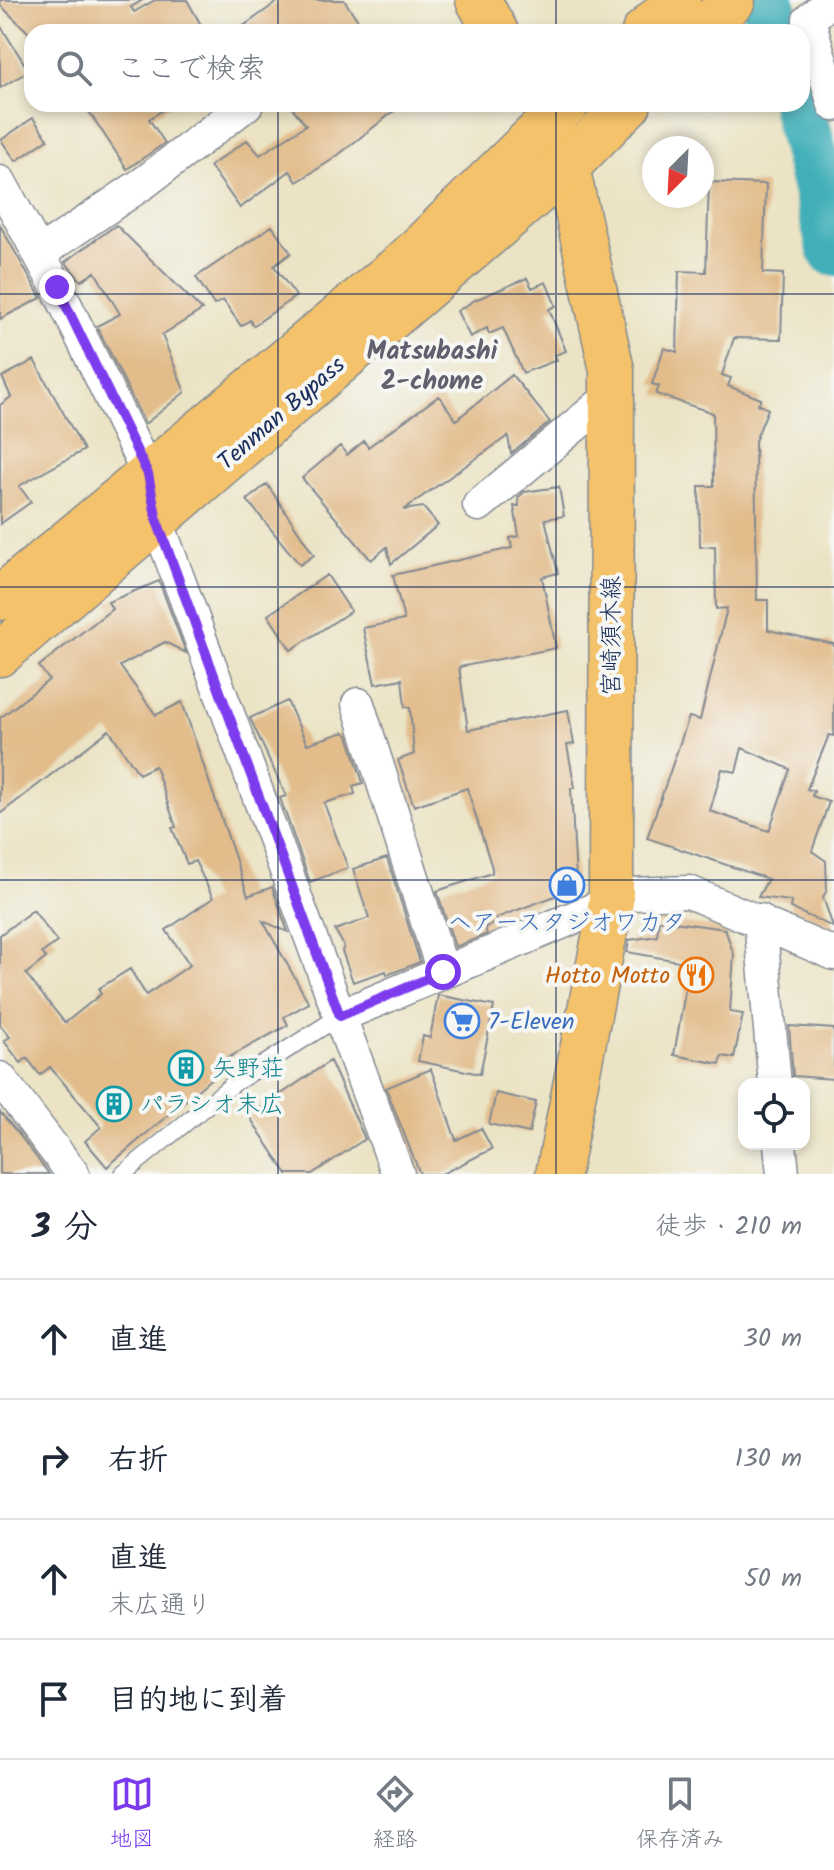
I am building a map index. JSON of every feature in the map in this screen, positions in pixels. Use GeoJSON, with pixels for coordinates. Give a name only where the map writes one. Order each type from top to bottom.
{"type":"FeatureCollection","features":[{"type":"Feature","properties":{"kind":"main road"},"geometry":{"type":"LineString","coordinates":[[478,0],[492,24]]}},
{"type":"Feature","properties":{"kind":"main road"},"geometry":{"type":"LineString","coordinates":[[652,24],[678,0]]}},
{"type":"Feature","properties":{"kind":"main road"},"geometry":{"type":"LineString","coordinates":[[709,24],[733,0]]}},
{"type":"Feature","properties":{"kind":"main road","name":"Tenman Bypass"},"geometry":{"type":"LineString","coordinates":[[0,598],[406,261],[549,112]]}},
{"type":"Feature","properties":{"kind":"main road","name":"宮崎須木線"},"geometry":{"type":"LineString","coordinates":[[552,112],[567,167],[612,370],[611,902],[558,1174]]}},
{"type":"Feature","properties":{"kind":"main road","name":"Tenman Bypass"},"geometry":{"type":"LineString","coordinates":[[0,654],[567,167],[621,112]]}},
{"type":"Feature","properties":{"kind":"street"},"geometry":{"type":"LineString","coordinates":[[831,0],[809,20],[834,105]]}},
{"type":"Feature","properties":{"kind":"street"},"geometry":{"type":"LineString","coordinates":[[40,253],[145,182],[237,112]]}},
{"type":"Feature","properties":{"kind":"street"},"geometry":{"type":"LineString","coordinates":[[0,182],[40,253],[148,474],[157,521],[398,1174]]}},
{"type":"Feature","properties":{"kind":"street"},"geometry":{"type":"LineString","coordinates":[[479,505],[612,395]]}},
{"type":"Feature","properties":{"kind":"street"},"geometry":{"type":"LineString","coordinates":[[358,704],[443,972]]}},
{"type":"Feature","properties":{"kind":"street"},"geometry":{"type":"LineString","coordinates":[[340,1016],[630,894],[689,892],[834,954]]}},
{"type":"Feature","properties":{"kind":"street"},"geometry":{"type":"LineString","coordinates":[[760,920],[774,1078]]}},
{"type":"Feature","properties":{"kind":"street"},"geometry":{"type":"LineString","coordinates":[[0,1078],[73,1174]]}},
{"type":"Feature","properties":{"kind":"street"},"geometry":{"type":"LineString","coordinates":[[781,1150],[783,1174]]}},
{"type":"Feature","properties":{"kind":"lane"},"geometry":{"type":"LineString","coordinates":[[123,1174],[233,1084],[340,1016]]}},
{"type":"Feature","properties":{"kind":"building"},"geometry":{"type":"Polygon","coordinates":[[[0,0],[143,0],[131,7],[134,12],[155,0],[187,0],[200,24],[24,24],[24,28],[0,5],[0,0]]]}},
{"type":"Feature","properties":{"kind":"building"},"geometry":{"type":"Polygon","coordinates":[[[280,0],[344,0],[360,24],[246,24],[280,0]]]}},
{"type":"Feature","properties":{"kind":"building"},"geometry":{"type":"Polygon","coordinates":[[[0,25],[24,63],[24,74],[0,88],[0,25]]]}},
{"type":"Feature","properties":{"kind":"building"},"geometry":{"type":"Polygon","coordinates":[[[89,112],[160,112],[149,119],[165,143],[127,169],[89,112]]]}},
{"type":"Feature","properties":{"kind":"building"},"geometry":{"type":"Polygon","coordinates":[[[295,112],[393,112],[333,159],[297,182],[290,171],[240,208],[210,166],[247,140],[260,155],[306,125],[295,112]]]}},
{"type":"Feature","properties":{"kind":"building"},"geometry":{"type":"Polygon","coordinates":[[[33,118],[48,139],[16,161],[1,140],[33,118]]]}},
{"type":"Feature","properties":{"kind":"building"},"geometry":{"type":"Polygon","coordinates":[[[714,182],[766,184],[763,273],[783,274],[781,339],[734,338],[722,375],[731,378],[728,386],[761,399],[758,404],[768,409],[755,441],[757,600],[768,600],[768,630],[834,644],[834,736],[829,735],[807,789],[814,791],[812,796],[829,802],[812,851],[826,861],[827,890],[823,897],[833,927],[790,908],[791,901],[758,897],[768,879],[647,838],[689,717],[700,720],[727,608],[716,609],[715,546],[700,547],[699,486],[714,486],[713,413],[656,394],[659,386],[652,384],[664,348],[677,352],[679,271],[706,272],[708,208],[714,208],[714,182]],[[742,748],[736,772],[722,769],[710,811],[769,831],[790,769],[742,748]]]}},
{"type":"Feature","properties":{"kind":"building"},"geometry":{"type":"Polygon","coordinates":[[[0,225],[41,298],[0,319],[0,225]]]}},
{"type":"Feature","properties":{"kind":"building"},"geometry":{"type":"Polygon","coordinates":[[[116,225],[202,310],[162,335],[185,392],[145,424],[97,326],[120,314],[95,272],[81,281],[65,262],[116,225]]]}},
{"type":"Feature","properties":{"kind":"building"},"geometry":{"type":"Polygon","coordinates":[[[272,226],[291,253],[274,266],[296,296],[253,326],[250,320],[241,326],[223,300],[214,305],[196,277],[272,226]]]}},
{"type":"Feature","properties":{"kind":"building"},"geometry":{"type":"Polygon","coordinates":[[[527,278],[532,288],[546,282],[556,306],[549,309],[566,351],[555,355],[557,360],[523,373],[503,328],[489,334],[487,328],[470,337],[457,311],[527,278]]]}},
{"type":"Feature","properties":{"kind":"building"},"geometry":{"type":"Polygon","coordinates":[[[34,360],[84,450],[19,486],[31,502],[0,524],[0,405],[11,397],[2,377],[34,360]]]}},
{"type":"Feature","properties":{"kind":"building"},"geometry":{"type":"Polygon","coordinates":[[[512,375],[550,422],[511,454],[508,436],[403,510],[423,507],[438,525],[391,564],[387,547],[371,560],[302,478],[340,446],[347,455],[364,441],[368,447],[439,396],[456,420],[512,375]]]}},
{"type":"Feature","properties":{"kind":"building"},"geometry":{"type":"Polygon","coordinates":[[[267,484],[314,555],[300,565],[247,500],[267,484]]]}},
{"type":"Feature","properties":{"kind":"building"},"geometry":{"type":"Polygon","coordinates":[[[559,487],[564,516],[545,519],[558,573],[542,577],[556,648],[459,667],[468,730],[568,710],[574,744],[567,745],[575,788],[571,788],[576,880],[569,891],[496,918],[498,923],[485,927],[487,934],[455,947],[437,891],[492,873],[492,868],[467,788],[414,806],[398,760],[414,754],[410,708],[405,707],[402,679],[375,684],[363,628],[404,620],[393,575],[512,548],[510,538],[519,536],[514,506],[519,506],[518,498],[524,492],[559,487]]]}},
{"type":"Feature","properties":{"kind":"building"},"geometry":{"type":"Polygon","coordinates":[[[327,575],[351,611],[291,650],[268,615],[327,575]]]}},
{"type":"Feature","properties":{"kind":"building"},"geometry":{"type":"Polygon","coordinates":[[[159,581],[186,653],[165,642],[120,666],[156,715],[182,702],[248,896],[272,887],[288,932],[263,921],[309,1003],[284,1017],[288,1025],[215,1065],[220,1071],[107,1167],[85,1141],[101,1127],[50,1067],[40,1075],[27,1058],[21,1063],[4,1041],[10,1037],[0,1025],[0,935],[33,910],[57,942],[42,953],[46,958],[26,974],[65,1023],[101,994],[98,989],[130,969],[146,995],[190,965],[166,930],[213,898],[195,861],[187,864],[172,828],[176,827],[155,766],[139,774],[109,730],[0,814],[0,718],[49,680],[39,666],[112,609],[108,602],[159,581]]]}},
{"type":"Feature","properties":{"kind":"building"},"geometry":{"type":"Polygon","coordinates":[[[287,701],[307,744],[344,732],[348,735],[363,783],[353,786],[355,794],[324,803],[348,868],[310,882],[280,798],[286,796],[250,718],[287,701]]]}},
{"type":"Feature","properties":{"kind":"building"},"geometry":{"type":"Polygon","coordinates":[[[387,858],[420,962],[387,975],[386,971],[353,982],[342,951],[344,946],[335,930],[369,918],[353,869],[387,858]]]}},
{"type":"Feature","properties":{"kind":"building"},"geometry":{"type":"Polygon","coordinates":[[[659,920],[725,929],[734,955],[730,1012],[743,1014],[734,1058],[722,1056],[720,1064],[674,1055],[690,963],[627,952],[629,940],[657,936],[659,920]]]}},
{"type":"Feature","properties":{"kind":"building","name":"7-Eleven"},"geometry":{"type":"Polygon","coordinates":[[[438,995],[494,1006],[480,1074],[418,1061],[423,1036],[430,1038],[438,995]]]}},
{"type":"Feature","properties":{"kind":"building"},"geometry":{"type":"Polygon","coordinates":[[[789,1026],[834,1029],[834,1079],[793,1076],[789,1026]]]}},
{"type":"Feature","properties":{"kind":"building"},"geometry":{"type":"Polygon","coordinates":[[[330,1061],[365,1139],[312,1174],[287,1174],[249,1116],[330,1061]]]}},
{"type":"Feature","properties":{"kind":"building"},"geometry":{"type":"Polygon","coordinates":[[[431,1069],[456,1140],[481,1128],[492,1149],[442,1174],[420,1174],[386,1088],[431,1069]]]}},
{"type":"Feature","properties":{"kind":"building"},"geometry":{"type":"Polygon","coordinates":[[[496,1093],[536,1102],[529,1133],[489,1124],[496,1093]]]}},
{"type":"Feature","properties":{"kind":"building"},"geometry":{"type":"Polygon","coordinates":[[[0,1112],[17,1132],[49,1174],[0,1174],[0,1112]]]}},
{"type":"Feature","properties":{"kind":"waterway"},"geometry":{"type":"LineString","coordinates":[[766,0],[776,24]]}},
{"type":"Feature","properties":{"kind":"waterway"},"geometry":{"type":"LineString","coordinates":[[800,112],[834,249]]}},
{"type":"Feature","properties":{"kind":"place","name":"ヘアースタジオワカタ"},"geometry":{"type":"Point","coordinates":[567,885]}},
{"type":"Feature","properties":{"kind":"place","name":"Hotto Motto"},"geometry":{"type":"Point","coordinates":[696,975]}},
{"type":"Feature","properties":{"kind":"place","name":"7-Eleven"},"geometry":{"type":"Point","coordinates":[462,1021]}},
{"type":"Feature","properties":{"kind":"place","name":"矢野荘"},"geometry":{"type":"Point","coordinates":[186,1068]}},
{"type":"Feature","properties":{"kind":"place","name":"パラシオ末広"},"geometry":{"type":"Point","coordinates":[114,1104]}},
{"type":"Feature","properties":{"kind":"district","name":"Matsubashi 2-chome"},"geometry":{"type":"Point","coordinates":[432,365]}},
{"type":"Feature","properties":{"kind":"route"},"geometry":{"type":"LineString","coordinates":[[57,287],[148,474],[157,521],[340,1016],[443,972]]}}]}
